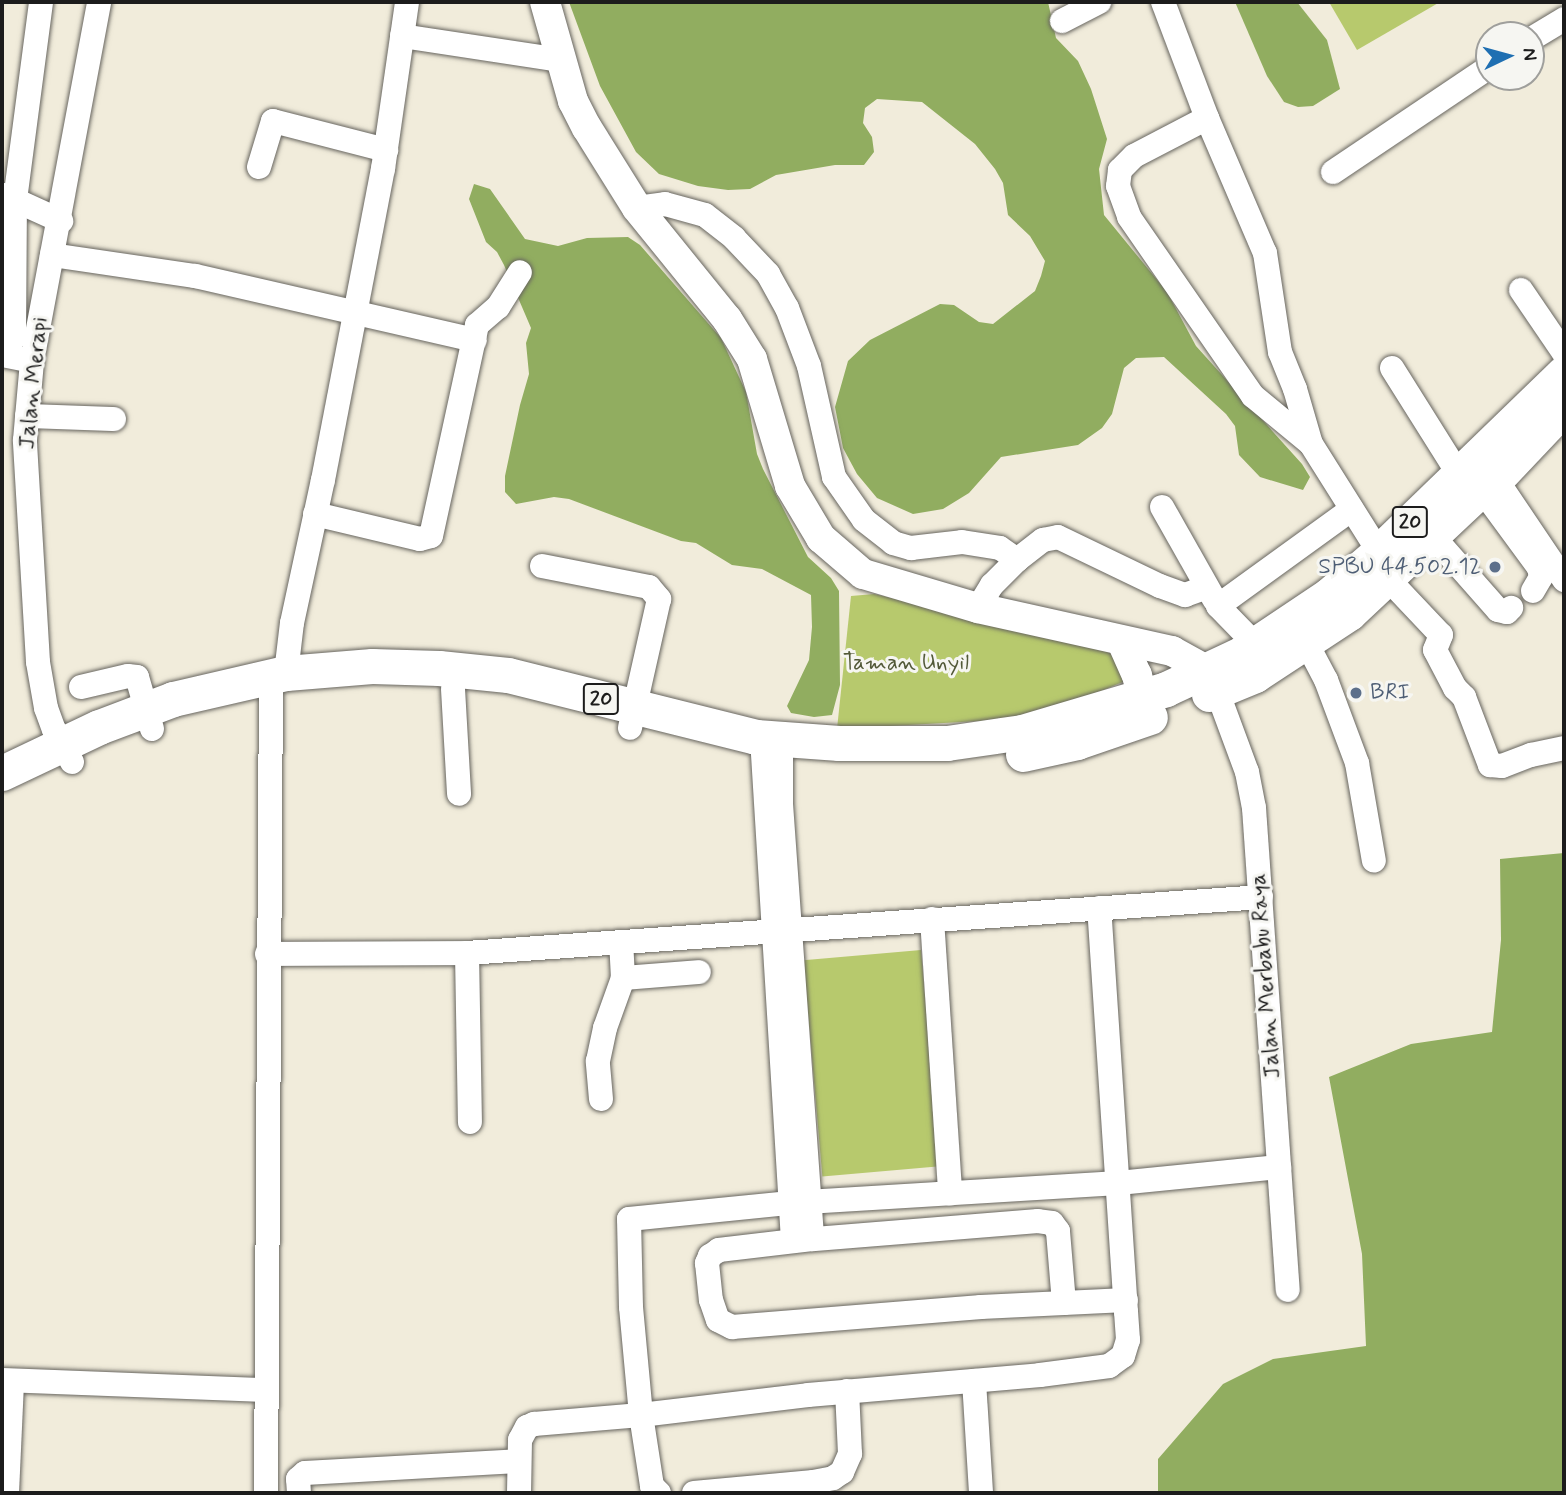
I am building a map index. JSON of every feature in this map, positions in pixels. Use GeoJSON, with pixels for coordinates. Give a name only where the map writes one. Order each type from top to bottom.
{"type":"FeatureCollection","features":[{"type":"Feature","properties":{"kind":"highway","name":"20"},"geometry":{"type":"LineString","coordinates":[[1476,478],[1564,373]]}},
{"type":"Feature","properties":{"kind":"highway","name":"20"},"geometry":{"type":"LineString","coordinates":[[1250,658],[1306,642],[1349,613],[1383,566],[1424,526],[1476,478],[1564,407]]}},
{"type":"Feature","properties":{"kind":"highway","name":"20"},"geometry":{"type":"LineString","coordinates":[[276,682],[453,688],[633,718],[849,766],[1005,758],[1077,742],[1124,727],[1250,658],[1329,595],[1383,566]]}},
{"type":"Feature","properties":{"kind":"highway","name":"20"},"geometry":{"type":"LineString","coordinates":[[2,774],[67,754],[210,689],[276,682],[372,666],[439,668],[547,683],[633,718]]}},
{"type":"Feature","properties":{"kind":"highway","name":"20"},"geometry":{"type":"LineString","coordinates":[[771,749],[839,743],[947,743],[1023,732],[1142,697],[1212,681]]}},
{"type":"Feature","properties":{"kind":"highway","name":"20"},"geometry":{"type":"LineString","coordinates":[[2,795],[67,754]]}},
{"type":"Feature","properties":{"kind":"main road"},"geometry":{"type":"LineString","coordinates":[[545,2],[573,101],[587,128],[637,208],[727,319],[752,359],[790,486],[821,538],[863,575],[978,608],[1172,651],[1212,681]]}},
{"type":"Feature","properties":{"kind":"main road"},"geometry":{"type":"LineString","coordinates":[[1122,642],[1137,675],[1142,697],[1140,712],[1124,727]]}},
{"type":"Feature","properties":{"kind":"street"},"geometry":{"type":"LineString","coordinates":[[32,360],[8,347],[5,196],[41,2]]}},
{"type":"Feature","properties":{"kind":"street","name":"Jalan Merapi"},"geometry":{"type":"LineString","coordinates":[[67,754],[46,708],[38,662],[26,485],[27,416],[32,360],[61,221],[99,2]]}},
{"type":"Feature","properties":{"kind":"street"},"geometry":{"type":"LineString","coordinates":[[266,1493],[267,954],[276,682],[292,623],[356,314],[386,150],[407,2]]}},
{"type":"Feature","properties":{"kind":"street"},"geometry":{"type":"LineString","coordinates":[[1062,21],[1099,2]]}},
{"type":"Feature","properties":{"kind":"street"},"geometry":{"type":"LineString","coordinates":[[1163,2],[1207,118],[1265,253],[1280,352],[1295,389],[1311,444],[1352,509],[1383,566],[1441,635],[1435,650],[1455,688],[1464,697],[1490,765],[1502,766],[1531,755],[1564,748]]}},
{"type":"Feature","properties":{"kind":"street"},"geometry":{"type":"LineString","coordinates":[[1545,31],[1564,19]]}},
{"type":"Feature","properties":{"kind":"street"},"geometry":{"type":"LineString","coordinates":[[402,36],[561,60]]}},
{"type":"Feature","properties":{"kind":"street"},"geometry":{"type":"LineString","coordinates":[[1333,172],[1475,76]]}},
{"type":"Feature","properties":{"kind":"street"},"geometry":{"type":"LineString","coordinates":[[1207,118],[1134,156],[1120,170],[1118,186],[1129,217],[1253,396],[1311,444]]}},
{"type":"Feature","properties":{"kind":"street"},"geometry":{"type":"LineString","coordinates":[[259,167],[273,121],[386,150]]}},
{"type":"Feature","properties":{"kind":"street"},"geometry":{"type":"LineString","coordinates":[[5,196],[61,221]]}},
{"type":"Feature","properties":{"kind":"street"},"geometry":{"type":"LineString","coordinates":[[637,208],[665,204],[705,215],[734,239],[768,274],[787,308],[809,366],[834,477],[864,520],[893,543],[911,548],[962,542],[1000,548],[1017,560]]}},
{"type":"Feature","properties":{"kind":"street"},"geometry":{"type":"LineString","coordinates":[[52,255],[195,276],[475,340]]}},
{"type":"Feature","properties":{"kind":"street"},"geometry":{"type":"LineString","coordinates":[[315,514],[420,540],[431,536],[479,322],[498,307],[520,272]]}},
{"type":"Feature","properties":{"kind":"street"},"geometry":{"type":"LineString","coordinates":[[1521,290],[1564,353]]}},
{"type":"Feature","properties":{"kind":"street"},"geometry":{"type":"LineString","coordinates":[[1392,368],[1476,478],[1539,568],[1541,577],[1533,591]]}},
{"type":"Feature","properties":{"kind":"street"},"geometry":{"type":"LineString","coordinates":[[27,416],[114,419]]}},
{"type":"Feature","properties":{"kind":"street"},"geometry":{"type":"LineString","coordinates":[[1476,478],[1564,580]]}},
{"type":"Feature","properties":{"kind":"street"},"geometry":{"type":"LineString","coordinates":[[1162,507],[1250,658]]}},
{"type":"Feature","properties":{"kind":"street"},"geometry":{"type":"LineString","coordinates":[[978,608],[992,585],[1017,560],[1043,540],[1058,537],[1160,586],[1185,595],[1212,596],[1352,509]]}},
{"type":"Feature","properties":{"kind":"street"},"geometry":{"type":"LineString","coordinates":[[1424,526],[1498,610],[1507,612],[1511,608]]}},
{"type":"Feature","properties":{"kind":"street"},"geometry":{"type":"LineString","coordinates":[[542,566],[614,579],[655,592],[659,599],[633,718]]}},
{"type":"Feature","properties":{"kind":"street"},"geometry":{"type":"LineString","coordinates":[[1306,642],[1326,680],[1357,762],[1374,861]]}},
{"type":"Feature","properties":{"kind":"street"},"geometry":{"type":"LineString","coordinates":[[81,687],[134,676],[139,681],[149,719]]}},
{"type":"Feature","properties":{"kind":"street","name":"Jalan Merbabu Raya"},"geometry":{"type":"LineString","coordinates":[[1212,681],[1252,792],[1289,1290]]}},
{"type":"Feature","properties":{"kind":"street"},"geometry":{"type":"LineString","coordinates":[[453,688],[459,794]]}},
{"type":"Feature","properties":{"kind":"street"},"geometry":{"type":"LineString","coordinates":[[771,749],[802,1240]]}},
{"type":"Feature","properties":{"kind":"street"},"geometry":{"type":"LineString","coordinates":[[267,954],[467,953],[1261,897]]}},
{"type":"Feature","properties":{"kind":"street"},"geometry":{"type":"LineString","coordinates":[[519,1493],[520,1440],[527,1427],[534,1424],[1109,1366],[1123,1356],[1128,1340],[1126,1300],[1099,908]]}},
{"type":"Feature","properties":{"kind":"street"},"geometry":{"type":"LineString","coordinates":[[932,919],[950,1193]]}},
{"type":"Feature","properties":{"kind":"street"},"geometry":{"type":"LineString","coordinates":[[601,1099],[598,1061],[605,1028],[623,978],[621,942]]}},
{"type":"Feature","properties":{"kind":"street"},"geometry":{"type":"LineString","coordinates":[[467,953],[470,1122]]}},
{"type":"Feature","properties":{"kind":"street"},"geometry":{"type":"LineString","coordinates":[[623,978],[699,972]]}},
{"type":"Feature","properties":{"kind":"street"},"geometry":{"type":"LineString","coordinates":[[659,1493],[652,1486],[642,1415],[631,1307],[629,1219],[800,1203],[1118,1182],[1279,1167]]}},
{"type":"Feature","properties":{"kind":"street"},"geometry":{"type":"LineString","coordinates":[[1064,1303],[1058,1231],[1052,1223],[1023,1222],[802,1240],[719,1250],[710,1256],[707,1263],[711,1300],[718,1320],[732,1327],[1126,1300]]}},
{"type":"Feature","properties":{"kind":"street"},"geometry":{"type":"LineString","coordinates":[[7,1493],[7,1381],[267,1390]]}},
{"type":"Feature","properties":{"kind":"street"},"geometry":{"type":"LineString","coordinates":[[974,1381],[981,1493]]}},
{"type":"Feature","properties":{"kind":"street"},"geometry":{"type":"LineString","coordinates":[[694,1493],[813,1482],[833,1478],[842,1472],[850,1454],[847,1391]]}},
{"type":"Feature","properties":{"kind":"street"},"geometry":{"type":"LineString","coordinates":[[299,1493],[298,1479],[305,1472],[518,1461]]}},
{"type":"Feature","properties":{"kind":"green space"},"geometry":{"type":"Polygon","coordinates":[[[569,2],[1048,2],[1056,38],[1078,61],[1091,89],[1107,139],[1099,169],[1104,215],[1167,292],[1196,346],[1302,464],[1310,477],[1303,490],[1260,477],[1239,455],[1235,426],[1226,414],[1164,357],[1136,358],[1124,368],[1112,414],[1102,428],[1078,445],[1001,457],[969,493],[943,509],[913,514],[877,498],[857,474],[843,448],[835,407],[848,361],[870,340],[940,304],[954,305],[979,322],[993,324],[1035,291],[1041,276],[1045,261],[1030,236],[1008,215],[1003,183],[995,169],[975,144],[922,102],[877,99],[865,108],[863,123],[872,137],[874,152],[864,165],[835,165],[776,175],[750,189],[728,190],[698,186],[659,174],[636,152],[600,86],[569,2]]]}},
{"type":"Feature","properties":{"kind":"green space"},"geometry":{"type":"Polygon","coordinates":[[[1235,2],[1297,2],[1327,40],[1340,89],[1313,106],[1298,107],[1284,102],[1267,76],[1235,2]]]}},
{"type":"Feature","properties":{"kind":"green space"},"geometry":{"type":"Polygon","coordinates":[[[1329,2],[1440,2],[1357,50],[1329,2]]]}},
{"type":"Feature","properties":{"kind":"green space"},"geometry":{"type":"Polygon","coordinates":[[[474,184],[490,189],[525,239],[558,246],[587,238],[628,237],[640,245],[721,338],[746,392],[757,454],[763,469],[808,557],[831,578],[839,591],[840,685],[832,715],[814,717],[791,713],[787,706],[809,660],[811,595],[762,569],[732,565],[696,543],[681,541],[569,499],[554,497],[516,504],[505,492],[505,476],[529,374],[526,343],[531,328],[504,265],[497,252],[486,242],[469,199],[474,184]]]}},
{"type":"Feature","properties":{"kind":"green space","name":"Taman Unyil"},"geometry":{"type":"Polygon","coordinates":[[[874,594],[1050,633],[1117,655],[1125,681],[1089,696],[1015,719],[837,729],[851,596],[874,594]]]}},
{"type":"Feature","properties":{"kind":"green space"},"geometry":{"type":"Polygon","coordinates":[[[1564,853],[1564,1493],[1158,1493],[1158,1459],[1223,1384],[1273,1359],[1366,1346],[1362,1254],[1329,1077],[1411,1044],[1492,1032],[1501,940],[1500,859],[1564,853]]]}},
{"type":"Feature","properties":{"kind":"green space"},"geometry":{"type":"Polygon","coordinates":[[[921,950],[940,1166],[822,1176],[803,960],[921,950]]]}},
{"type":"Feature","properties":{"kind":"place","name":"SPBU 44.502.12"},"geometry":{"type":"Point","coordinates":[1495,567]}},
{"type":"Feature","properties":{"kind":"place","name":"BRI"},"geometry":{"type":"Point","coordinates":[1356,693]}}]}
